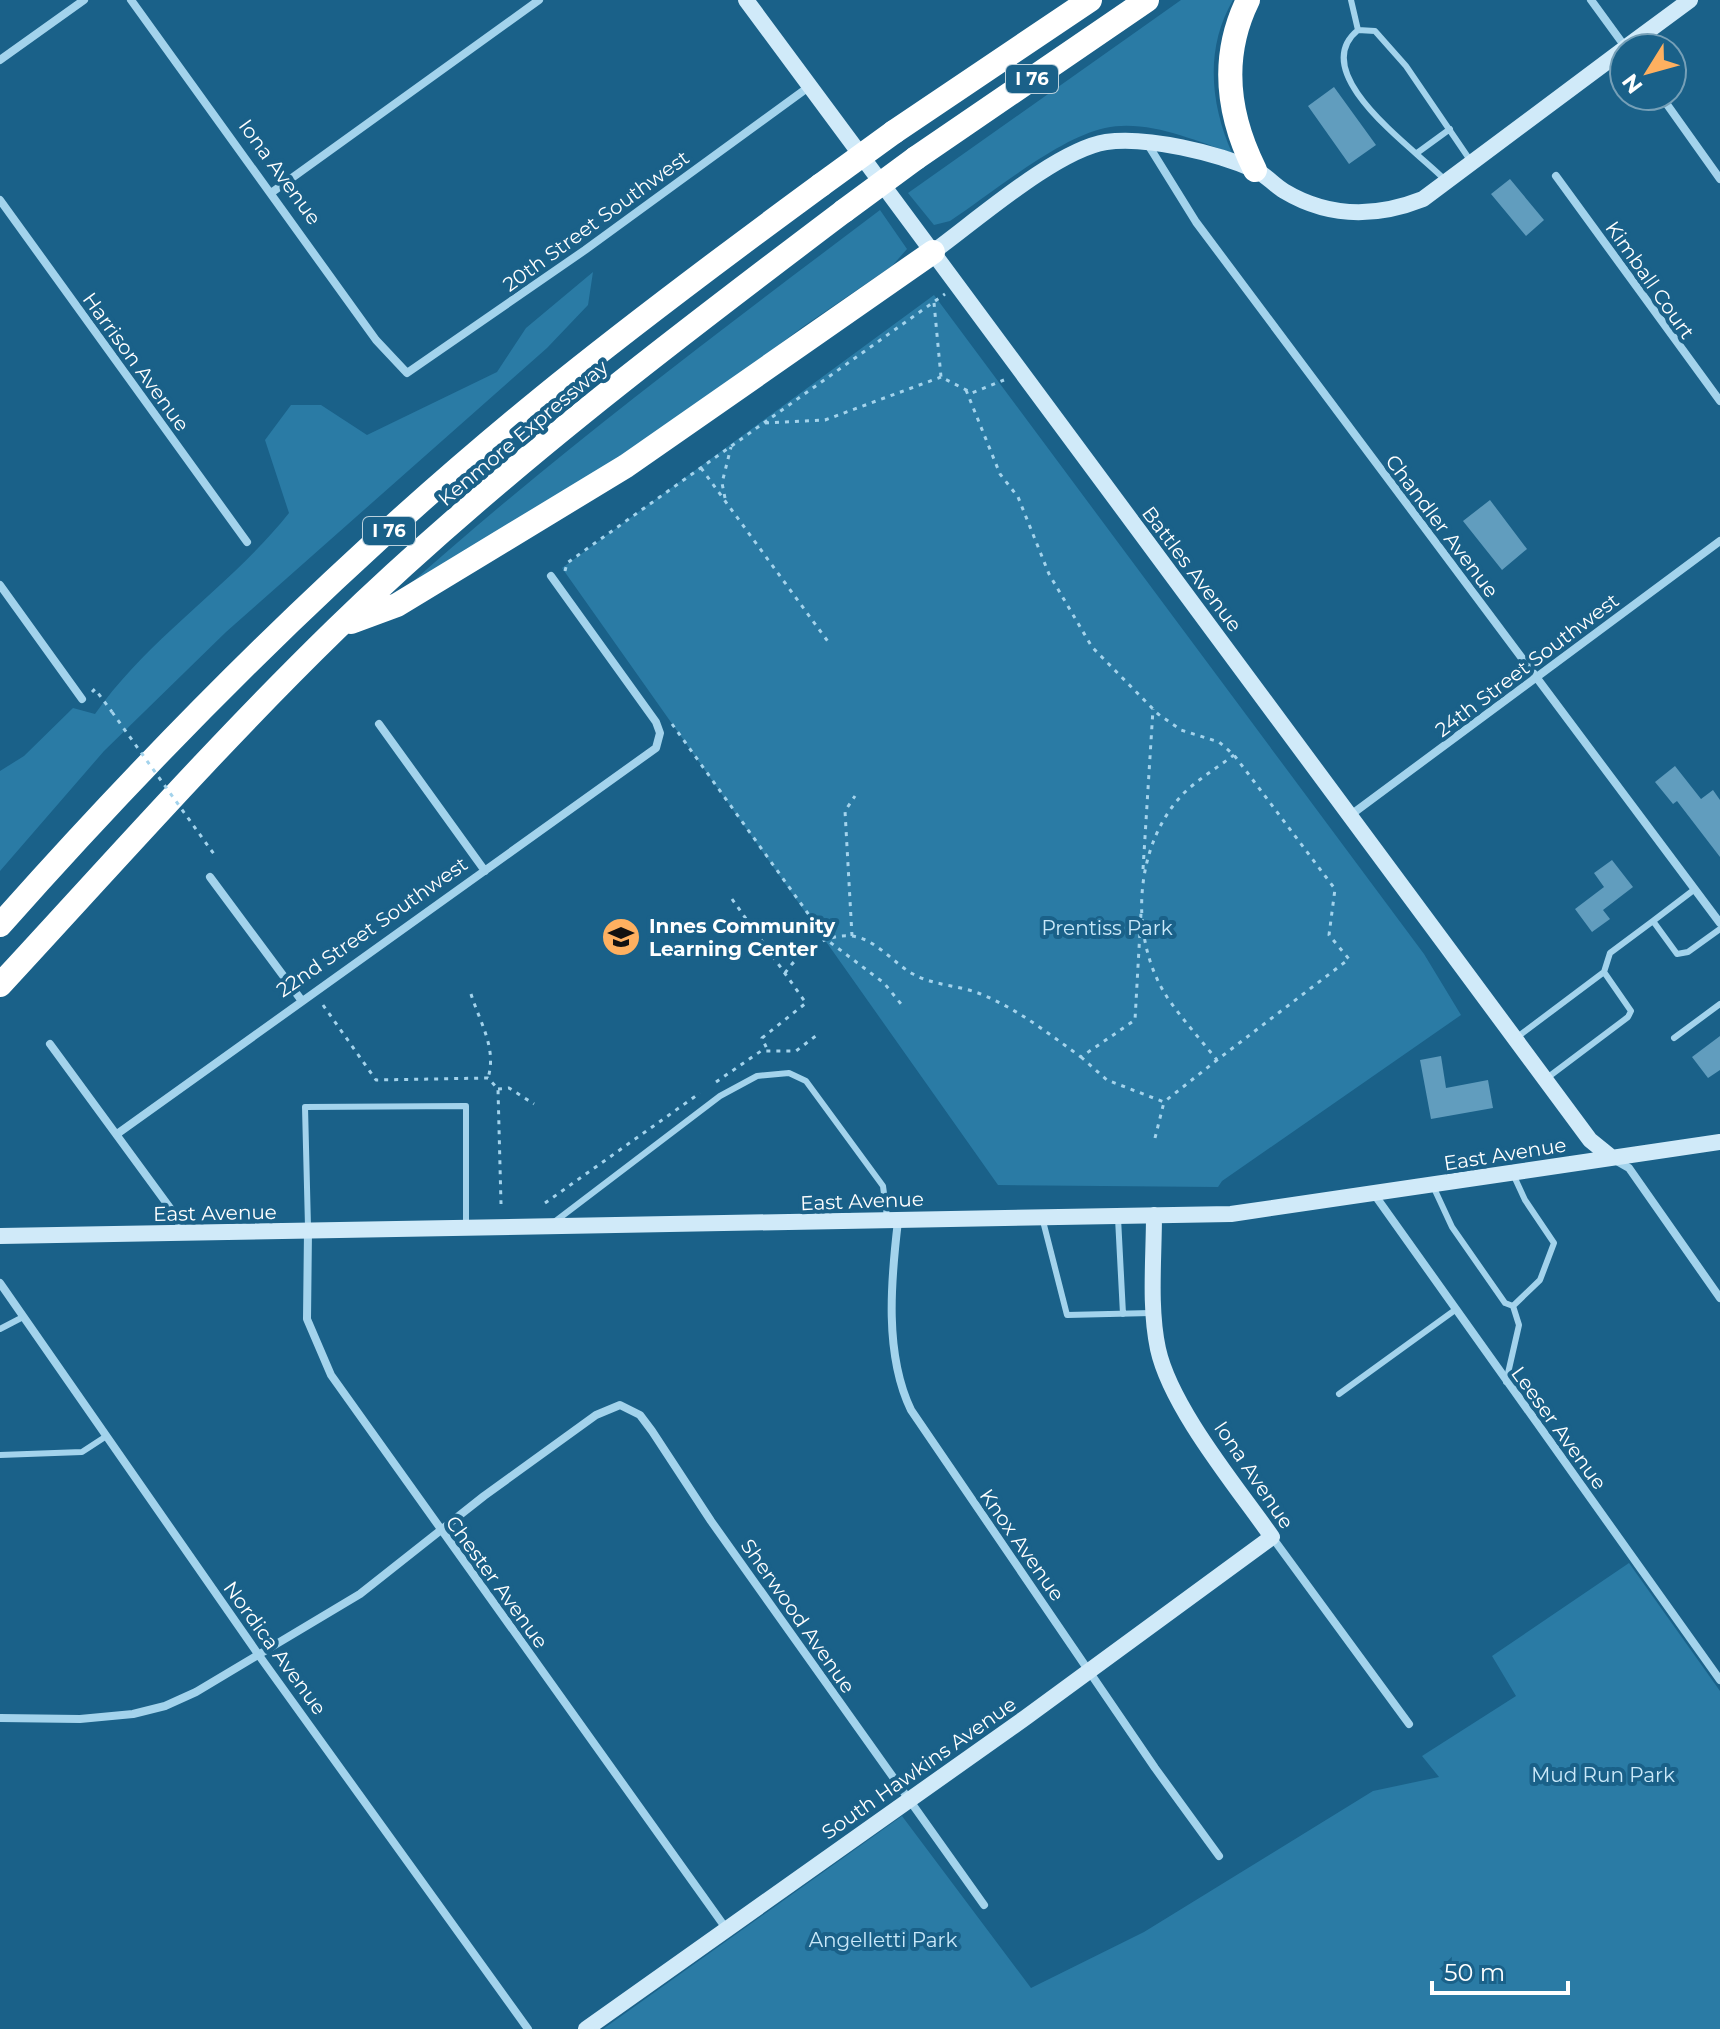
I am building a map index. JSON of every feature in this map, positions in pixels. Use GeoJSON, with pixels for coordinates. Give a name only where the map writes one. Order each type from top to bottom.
{"type":"FeatureCollection","features":[{"type":"Feature","properties":{"kind":"highway","name":"Kenmore Expressway"},"geometry":{"type":"LineString","coordinates":[[0,925],[93,820],[225,684],[344,572],[540,400],[659,305],[821,185],[1087,0]]}},
{"type":"Feature","properties":{"kind":"highway","name":"Kenmore Expressway"},"geometry":{"type":"LineString","coordinates":[[0,985],[232,733],[338,628],[554,434],[916,158],[1147,0]]}},
{"type":"Feature","properties":{"kind":"highway"},"geometry":{"type":"LineString","coordinates":[[1248,0],[1231,47],[1228,78],[1232,108],[1255,170]]}},
{"type":"Feature","properties":{"kind":"highway"},"geometry":{"type":"LineString","coordinates":[[338,628],[397,605],[538,522],[726,399],[933,252]]}},
{"type":"Feature","properties":{"kind":"street"},"geometry":{"type":"LineString","coordinates":[[0,60],[84,0]]}},
{"type":"Feature","properties":{"kind":"street"},"geometry":{"type":"LineString","coordinates":[[134,3],[146,0]]}},
{"type":"Feature","properties":{"kind":"street"},"geometry":{"type":"LineString","coordinates":[[271,193],[539,0]]}},
{"type":"Feature","properties":{"kind":"street","name":"Battles Avenue"},"geometry":{"type":"LineString","coordinates":[[746,0],[1352,814],[1590,1140],[1611,1157]]}},
{"type":"Feature","properties":{"kind":"street"},"geometry":{"type":"LineString","coordinates":[[1591,0],[1614,32]]}},
{"type":"Feature","properties":{"kind":"street"},"geometry":{"type":"LineString","coordinates":[[1647,32],[1690,0]]}},
{"type":"Feature","properties":{"kind":"street","name":"Iona Avenue"},"geometry":{"type":"LineString","coordinates":[[134,3],[398,367]]}},
{"type":"Feature","properties":{"kind":"street"},"geometry":{"type":"LineString","coordinates":[[933,252],[1044,171],[1082,149],[1106,142],[1147,142],[1255,170],[1302,200],[1349,214],[1397,209],[1423,199],[1608,61]]}},
{"type":"Feature","properties":{"kind":"street","name":"20th Street Southwest"},"geometry":{"type":"LineString","coordinates":[[398,367],[407,373],[437,355],[810,86]]}},
{"type":"Feature","properties":{"kind":"street"},"geometry":{"type":"LineString","coordinates":[[1672,112],[1720,179]]}},
{"type":"Feature","properties":{"kind":"street","name":"Chandler Avenue"},"geometry":{"type":"LineString","coordinates":[[1147,142],[1196,222],[1695,889],[1717,911],[1720,923]]}},
{"type":"Feature","properties":{"kind":"street","name":"Kimball Court"},"geometry":{"type":"LineString","coordinates":[[1556,176],[1720,401]]}},
{"type":"Feature","properties":{"kind":"street","name":"Harrison Avenue"},"geometry":{"type":"LineString","coordinates":[[0,200],[247,542]]}},
{"type":"Feature","properties":{"kind":"street","name":"24th Street Southwest"},"geometry":{"type":"LineString","coordinates":[[1352,814],[1720,541]]}},
{"type":"Feature","properties":{"kind":"street","name":"22nd Street Southwest"},"geometry":{"type":"LineString","coordinates":[[117,1134],[651,752],[660,733],[656,722],[551,576]]}},
{"type":"Feature","properties":{"kind":"street"},"geometry":{"type":"LineString","coordinates":[[0,585],[82,699]]}},
{"type":"Feature","properties":{"kind":"street"},"geometry":{"type":"LineString","coordinates":[[379,724],[485,871]]}},
{"type":"Feature","properties":{"kind":"street"},"geometry":{"type":"LineString","coordinates":[[210,877],[302,1001]]}},
{"type":"Feature","properties":{"kind":"street"},"geometry":{"type":"LineString","coordinates":[[50,1044],[117,1134],[184,1233]]}},
{"type":"Feature","properties":{"kind":"street","name":"East Avenue"},"geometry":{"type":"LineString","coordinates":[[0,1236],[1231,1214],[1720,1142]]}},
{"type":"Feature","properties":{"kind":"street"},"geometry":{"type":"LineString","coordinates":[[1611,1157],[1629,1168],[1720,1298]]}},
{"type":"Feature","properties":{"kind":"street","name":"Leeser Avenue"},"geometry":{"type":"LineString","coordinates":[[1374,1194],[1720,1680]]}},
{"type":"Feature","properties":{"kind":"street","name":"Iona Avenue"},"geometry":{"type":"LineString","coordinates":[[1154,1215],[1158,1351],[1181,1403],[1272,1537],[1409,1724]]}},
{"type":"Feature","properties":{"kind":"street","name":"Knox Avenue"},"geometry":{"type":"LineString","coordinates":[[893,1220],[895,1353],[903,1394],[960,1485],[1219,1856]]}},
{"type":"Feature","properties":{"kind":"street","name":"Chester Avenue"},"geometry":{"type":"LineString","coordinates":[[308,1231],[307,1319],[317,1349],[356,1415],[725,1927]]}},
{"type":"Feature","properties":{"kind":"street","name":"Nordica Avenue"},"geometry":{"type":"LineString","coordinates":[[0,1283],[258,1654],[528,2029]]}},
{"type":"Feature","properties":{"kind":"street","name":"Sherwood Avenue"},"geometry":{"type":"LineString","coordinates":[[0,1718],[80,1719],[150,1711],[196,1692],[360,1594],[440,1529],[608,1408],[620,1405],[640,1415],[908,1802],[984,1905]]}},
{"type":"Feature","properties":{"kind":"street","name":"South Hawkins Avenue"},"geometry":{"type":"LineString","coordinates":[[586,2029],[725,1927],[908,1802],[1272,1537]]}},
{"type":"Feature","properties":{"kind":"lane"},"geometry":{"type":"LineString","coordinates":[[1351,0],[1358,30]]}},
{"type":"Feature","properties":{"kind":"lane"},"geometry":{"type":"LineString","coordinates":[[1447,181],[1390,133],[1347,78],[1344,52],[1348,38],[1358,30],[1375,31],[1406,66],[1472,163]]}},
{"type":"Feature","properties":{"kind":"lane"},"geometry":{"type":"LineString","coordinates":[[1417,153],[1450,129]]}},
{"type":"Feature","properties":{"kind":"lane"},"geometry":{"type":"LineString","coordinates":[[1516,1038],[1604,972],[1610,953],[1695,889]]}},
{"type":"Feature","properties":{"kind":"lane"},"geometry":{"type":"LineString","coordinates":[[1653,921],[1677,954],[1688,952],[1720,929]]}},
{"type":"Feature","properties":{"kind":"lane"},"geometry":{"type":"LineString","coordinates":[[1546,1079],[1628,1017],[1631,1011],[1604,972]]}},
{"type":"Feature","properties":{"kind":"lane"},"geometry":{"type":"LineString","coordinates":[[1674,1038],[1720,1004]]}},
{"type":"Feature","properties":{"kind":"lane"},"geometry":{"type":"LineString","coordinates":[[547,1228],[720,1096],[757,1076],[789,1073],[806,1081],[883,1186],[893,1220]]}},
{"type":"Feature","properties":{"kind":"lane"},"geometry":{"type":"LineString","coordinates":[[308,1231],[305,1107],[466,1106],[466,1229]]}},
{"type":"Feature","properties":{"kind":"lane"},"geometry":{"type":"LineString","coordinates":[[1513,1174],[1554,1243],[1540,1280],[1513,1306]]}},
{"type":"Feature","properties":{"kind":"lane"},"geometry":{"type":"LineString","coordinates":[[1433,1186],[1452,1227],[1505,1303],[1513,1306]]}},
{"type":"Feature","properties":{"kind":"lane"},"geometry":{"type":"LineString","coordinates":[[1118,1215],[1123,1314]]}},
{"type":"Feature","properties":{"kind":"lane"},"geometry":{"type":"LineString","coordinates":[[1041,1216],[1067,1315],[1155,1313]]}},
{"type":"Feature","properties":{"kind":"lane"},"geometry":{"type":"LineString","coordinates":[[1506,1382],[1519,1325],[1513,1306]]}},
{"type":"Feature","properties":{"kind":"lane"},"geometry":{"type":"LineString","coordinates":[[1339,1394],[1455,1310]]}},
{"type":"Feature","properties":{"kind":"lane"},"geometry":{"type":"LineString","coordinates":[[0,1329],[23,1317]]}},
{"type":"Feature","properties":{"kind":"lane"},"geometry":{"type":"LineString","coordinates":[[0,1455],[82,1452],[105,1437]]}},
{"type":"Feature","properties":{"kind":"path"},"geometry":{"type":"LineString","coordinates":[[564,574],[567,563],[934,303],[956,283]]}},
{"type":"Feature","properties":{"kind":"path"},"geometry":{"type":"LineString","coordinates":[[934,303],[941,377]]}},
{"type":"Feature","properties":{"kind":"path"},"geometry":{"type":"LineString","coordinates":[[765,423],[825,420],[941,377],[972,393],[1003,381],[1019,368]]}},
{"type":"Feature","properties":{"kind":"path"},"geometry":{"type":"LineString","coordinates":[[966,390],[1000,474],[1018,497],[1049,574],[1092,647],[1153,709],[1181,730],[1219,742],[1234,755],[1335,889],[1329,935],[1349,959],[1164,1102],[1155,1138]]}},
{"type":"Feature","properties":{"kind":"path"},"geometry":{"type":"LineString","coordinates":[[725,501],[722,483],[731,447]]}},
{"type":"Feature","properties":{"kind":"path"},"geometry":{"type":"LineString","coordinates":[[701,468],[829,643]]}},
{"type":"Feature","properties":{"kind":"path"},"geometry":{"type":"LineString","coordinates":[[82,699],[95,689],[217,858]]}},
{"type":"Feature","properties":{"kind":"path"},"geometry":{"type":"LineString","coordinates":[[1081,1057],[1135,1020],[1153,709]]}},
{"type":"Feature","properties":{"kind":"path"},"geometry":{"type":"LineString","coordinates":[[670,721],[827,940],[884,983],[901,1004]]}},
{"type":"Feature","properties":{"kind":"path"},"geometry":{"type":"LineString","coordinates":[[1217,1060],[1166,995],[1145,948],[1142,897],[1146,865],[1164,820],[1185,792],[1234,755]]}},
{"type":"Feature","properties":{"kind":"path"},"geometry":{"type":"LineString","coordinates":[[852,936],[845,811],[855,796]]}},
{"type":"Feature","properties":{"kind":"path"},"geometry":{"type":"LineString","coordinates":[[732,899],[806,1003],[762,1038],[767,1050]]}},
{"type":"Feature","properties":{"kind":"path"},"geometry":{"type":"LineString","coordinates":[[785,973],[797,955],[827,940],[852,936],[882,950],[912,974],[980,994],[1026,1016],[1107,1080],[1164,1102]]}},
{"type":"Feature","properties":{"kind":"path"},"geometry":{"type":"LineString","coordinates":[[471,994],[490,1044],[492,1063],[488,1078]]}},
{"type":"Feature","properties":{"kind":"path"},"geometry":{"type":"LineString","coordinates":[[498,1089],[509,1088],[534,1104]]}},
{"type":"Feature","properties":{"kind":"green space"},"geometry":{"type":"Polygon","coordinates":[[[1181,0],[1233,0],[1218,37],[1214,76],[1219,115],[1232,153],[1170,132],[1121,126],[1105,128],[1067,143],[1025,168],[950,221],[934,225],[908,193],[1181,0]]]}},
{"type":"Feature","properties":{"kind":"green space"},"geometry":{"type":"Polygon","coordinates":[[[880,210],[907,249],[892,266],[804,326],[655,438],[409,585],[582,439],[880,210]]]}},
{"type":"Feature","properties":{"kind":"green space"},"geometry":{"type":"Polygon","coordinates":[[[593,272],[588,305],[547,348],[226,632],[104,751],[0,871],[0,771],[24,756],[73,708],[95,714],[140,660],[242,564],[289,513],[265,440],[291,405],[321,405],[367,435],[497,372],[526,328],[593,272]]]}},
{"type":"Feature","properties":{"kind":"green space","name":"Prentiss Park"},"geometry":{"type":"Polygon","coordinates":[[[934,295],[1424,954],[1461,1015],[1222,1181],[1218,1187],[998,1185],[562,568],[934,295]]]}},
{"type":"Feature","properties":{"kind":"green space"},"geometry":{"type":"Polygon","coordinates":[[[1629,1563],[1720,1691],[1720,2029],[603,2029],[902,1816],[1031,1988],[1144,1932],[1373,1791],[1439,1777],[1422,1756],[1516,1696],[1492,1656],[1629,1563]]]}},
{"type":"Feature","properties":{"kind":"building"},"geometry":{"type":"Polygon","coordinates":[[[1334,87],[1376,145],[1349,164],[1308,106],[1334,87]]]}},
{"type":"Feature","properties":{"kind":"building"},"geometry":{"type":"Polygon","coordinates":[[[1510,179],[1544,220],[1526,236],[1491,194],[1510,179]]]}},
{"type":"Feature","properties":{"kind":"building"},"geometry":{"type":"Polygon","coordinates":[[[1490,500],[1527,549],[1502,570],[1463,521],[1490,500]]]}},
{"type":"Feature","properties":{"kind":"building"},"geometry":{"type":"Polygon","coordinates":[[[1675,766],[1701,799],[1713,790],[1720,800],[1720,857],[1677,801],[1673,804],[1655,782],[1675,766]]]}},
{"type":"Feature","properties":{"kind":"building"},"geometry":{"type":"Polygon","coordinates":[[[1612,860],[1633,887],[1603,910],[1610,919],[1592,932],[1575,909],[1604,887],[1594,873],[1612,860]]]}},
{"type":"Feature","properties":{"kind":"building"},"geometry":{"type":"Polygon","coordinates":[[[1720,1036],[1720,1070],[1708,1078],[1692,1057],[1720,1036]]]}},
{"type":"Feature","properties":{"kind":"building"},"geometry":{"type":"Polygon","coordinates":[[[1441,1056],[1446,1088],[1488,1080],[1493,1108],[1431,1119],[1420,1060],[1441,1056]]]}},
{"type":"Feature","properties":{"kind":"place","name":"Innes Community Learning Center"},"geometry":{"type":"Point","coordinates":[621,937]}},
{"type":"Feature","properties":{"kind":"park label","name":"Mud Run Park"},"geometry":{"type":"Point","coordinates":[1603,1775]}},
{"type":"Feature","properties":{"kind":"park label","name":"Angelletti Park"},"geometry":{"type":"Point","coordinates":[883,1940]}}]}
